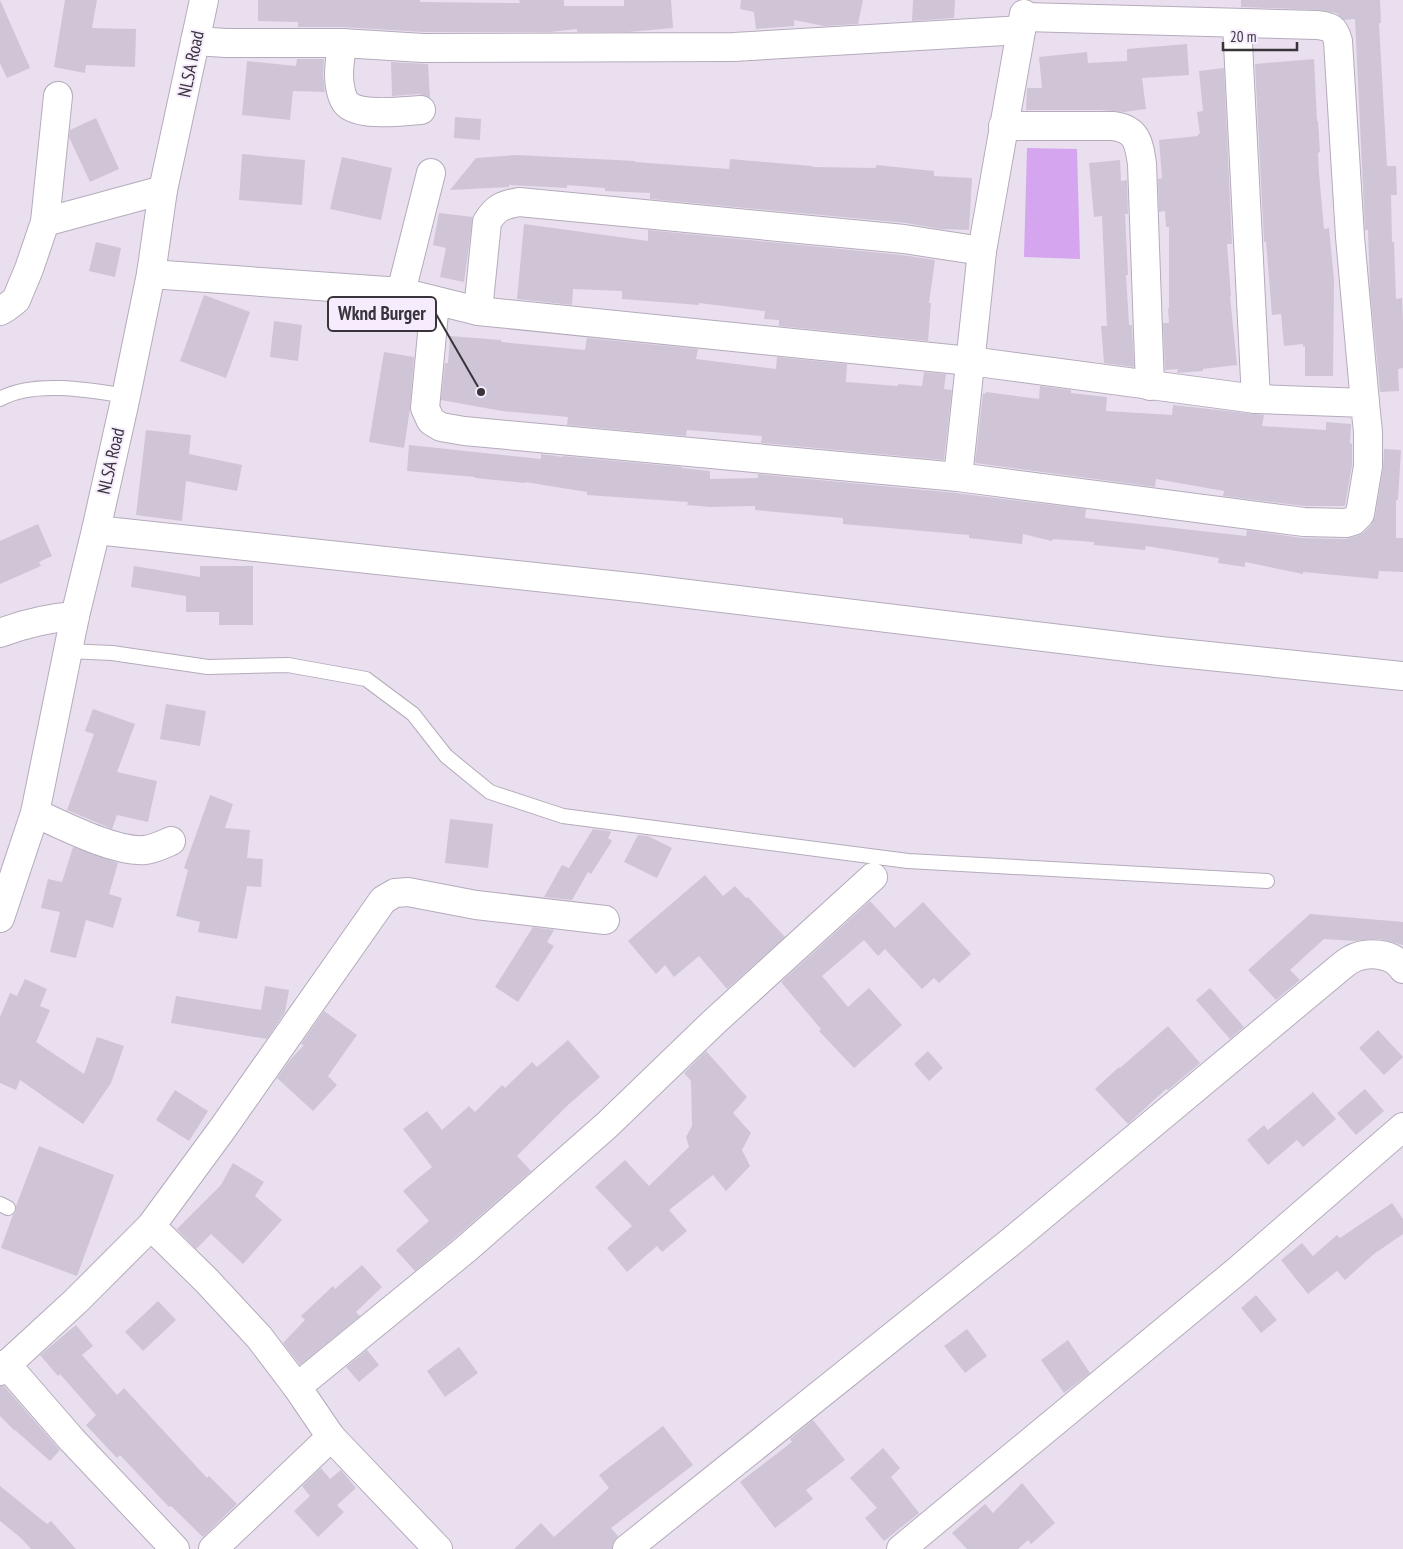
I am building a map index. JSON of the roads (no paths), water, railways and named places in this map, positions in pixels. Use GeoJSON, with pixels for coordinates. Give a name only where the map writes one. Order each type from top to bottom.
{"type":"FeatureCollection","features":[{"type":"Feature","properties":{"kind":"street","name":"NLSA Road"},"geometry":{"type":"LineString","coordinates":[[0,918],[34,813],[67,651],[126,396],[151,274],[163,190],[204,0]]}},
{"type":"Feature","properties":{"kind":"street"},"geometry":{"type":"LineString","coordinates":[[196,41],[226,43],[342,43],[422,48],[734,47],[1023,16],[1317,25],[1329,27],[1335,30],[1338,41],[1350,237],[1368,432],[1368,466],[1360,514],[1353,521],[1346,523],[1304,522],[958,477],[464,432],[441,427],[431,420],[425,408],[435,302]]}},
{"type":"Feature","properties":{"kind":"street"},"geometry":{"type":"LineString","coordinates":[[958,477],[982,251],[1023,16]]}},
{"type":"Feature","properties":{"kind":"street"},"geometry":{"type":"LineString","coordinates":[[1238,24],[1256,399]]}},
{"type":"Feature","properties":{"kind":"street"},"geometry":{"type":"LineString","coordinates":[[342,43],[339,75],[342,94],[346,104],[371,112],[421,110]]}},
{"type":"Feature","properties":{"kind":"street"},"geometry":{"type":"LineString","coordinates":[[0,310],[16,300],[45,222],[58,96]]}},
{"type":"Feature","properties":{"kind":"street"},"geometry":{"type":"LineString","coordinates":[[1003,126],[1113,126],[1124,127],[1133,135],[1139,146],[1142,164],[1150,386]]}},
{"type":"Feature","properties":{"kind":"street"},"geometry":{"type":"LineString","coordinates":[[401,292],[431,173]]}},
{"type":"Feature","properties":{"kind":"street"},"geometry":{"type":"LineString","coordinates":[[45,222],[163,190]]}},
{"type":"Feature","properties":{"kind":"street"},"geometry":{"type":"LineString","coordinates":[[478,312],[487,222],[494,212],[504,205],[519,202],[904,239],[982,251]]}},
{"type":"Feature","properties":{"kind":"street"},"geometry":{"type":"LineString","coordinates":[[151,274],[401,292],[478,312],[970,361],[1256,399],[1365,403]]}},
{"type":"Feature","properties":{"kind":"street"},"geometry":{"type":"LineString","coordinates":[[96,530],[639,588],[1150,650],[1403,676]]}},
{"type":"Feature","properties":{"kind":"street"},"geometry":{"type":"LineString","coordinates":[[0,633],[20,625],[47,618],[75,616]]}},
{"type":"Feature","properties":{"kind":"street"},"geometry":{"type":"LineString","coordinates":[[34,813],[102,842],[120,847],[144,850],[171,841]]}},
{"type":"Feature","properties":{"kind":"street"},"geometry":{"type":"LineString","coordinates":[[297,1387],[466,1249],[607,1125],[715,1021],[873,877]]}},
{"type":"Feature","properties":{"kind":"street"},"geometry":{"type":"LineString","coordinates":[[175,1549],[3,1367],[76,1301],[151,1226],[314,1000],[370,915],[383,900],[395,893],[408,892],[476,905],[605,920]]}},
{"type":"Feature","properties":{"kind":"street"},"geometry":{"type":"LineString","coordinates":[[627,1549],[1013,1240],[1350,960],[1375,954],[1388,956],[1400,964],[1403,969]]}},
{"type":"Feature","properties":{"kind":"street"},"geometry":{"type":"LineString","coordinates":[[901,1549],[1237,1271],[1403,1127]]}},
{"type":"Feature","properties":{"kind":"street"},"geometry":{"type":"LineString","coordinates":[[151,1226],[259,1337],[332,1437],[438,1549]]}},
{"type":"Feature","properties":{"kind":"street"},"geometry":{"type":"LineString","coordinates":[[214,1549],[332,1437]]}},
{"type":"Feature","properties":{"kind":"lane"},"geometry":{"type":"LineString","coordinates":[[0,399],[13,393],[27,390],[87,389],[126,396]]}},
{"type":"Feature","properties":{"kind":"lane"},"geometry":{"type":"LineString","coordinates":[[67,651],[112,653],[208,667],[288,665],[366,679],[414,714],[446,756],[490,792],[563,816],[908,861],[1267,881]]}},
{"type":"Feature","properties":{"kind":"place","name":"Wknd Burger"},"geometry":{"type":"Point","coordinates":[481,392]}}]}
